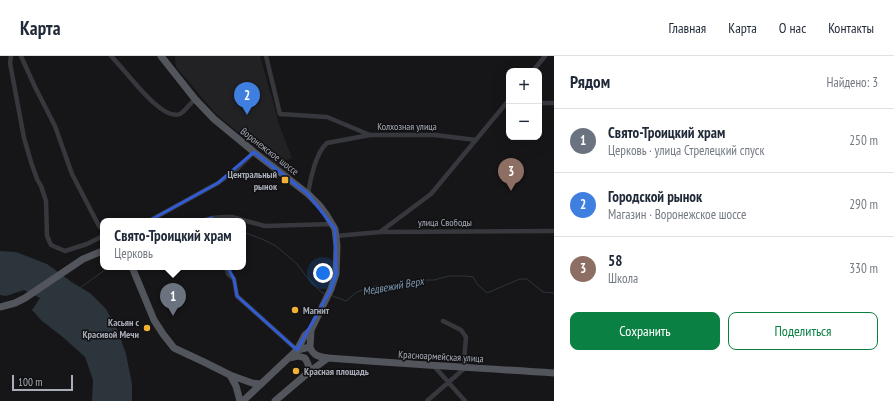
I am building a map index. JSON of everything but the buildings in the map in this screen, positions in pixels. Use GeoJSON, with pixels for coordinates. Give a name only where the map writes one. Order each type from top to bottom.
{"type":"FeatureCollection","features":[{"type":"Feature","properties":{"kind":"main road","name":"Воронежское шоссе"},"geometry":{"type":"LineString","coordinates":[[161,56],[195,99],[214,119],[308,194],[320,206],[335,229],[337,246],[336,274],[331,290],[311,329]]}},
{"type":"Feature","properties":{"kind":"main road"},"geometry":{"type":"LineString","coordinates":[[0,307],[15,303],[25,298],[83,259],[100,252]]}},
{"type":"Feature","properties":{"kind":"main road"},"geometry":{"type":"LineString","coordinates":[[133,270],[154,320],[174,348],[230,375],[252,384],[261,384]]}},
{"type":"Feature","properties":{"kind":"main road"},"geometry":{"type":"LineString","coordinates":[[230,375],[236,386],[241,401],[297,350],[305,335],[311,329]]}},
{"type":"Feature","properties":{"kind":"main road"},"geometry":{"type":"LineString","coordinates":[[311,329],[311,350],[320,357],[328,358]]}},
{"type":"Feature","properties":{"kind":"main road"},"geometry":{"type":"LineString","coordinates":[[297,350],[310,347]]}},
{"type":"Feature","properties":{"kind":"main road"},"geometry":{"type":"LineString","coordinates":[[309,372],[315,354]]}},
{"type":"Feature","properties":{"kind":"main road"},"geometry":{"type":"LineString","coordinates":[[289,358],[298,356],[305,358],[307,360],[309,372]]}},
{"type":"Feature","properties":{"kind":"main road"},"geometry":{"type":"LineString","coordinates":[[277,399],[328,358]]}},
{"type":"Feature","properties":{"kind":"main road","name":"Красноармейская улица"},"geometry":{"type":"LineString","coordinates":[[328,358],[554,373]]}},
{"type":"Feature","properties":{"kind":"street"},"geometry":{"type":"LineString","coordinates":[[11,56],[10,63],[24,138],[31,162],[46,201],[47,236],[50,245],[65,251],[87,244],[100,238]]}},
{"type":"Feature","properties":{"kind":"street"},"geometry":{"type":"LineString","coordinates":[[21,56],[55,126],[72,174],[100,227]]}},
{"type":"Feature","properties":{"kind":"street"},"geometry":{"type":"LineString","coordinates":[[111,56],[153,103],[167,112],[175,115],[181,114],[195,99]]}},
{"type":"Feature","properties":{"kind":"street","name":"Колхозная улица"},"geometry":{"type":"LineString","coordinates":[[266,56],[280,114],[327,117],[370,135],[435,135],[476,140]]}},
{"type":"Feature","properties":{"kind":"street"},"geometry":{"type":"LineString","coordinates":[[535,68],[545,56]]}},
{"type":"Feature","properties":{"kind":"street"},"geometry":{"type":"LineString","coordinates":[[542,103],[554,104]]}},
{"type":"Feature","properties":{"kind":"street"},"geometry":{"type":"LineString","coordinates":[[380,232],[431,194],[506,104]]}},
{"type":"Feature","properties":{"kind":"street"},"geometry":{"type":"LineString","coordinates":[[308,194],[311,177],[322,147],[326,143],[370,135]]}},
{"type":"Feature","properties":{"kind":"street"},"geometry":{"type":"LineString","coordinates":[[154,218],[218,183],[237,169],[254,152]]}},
{"type":"Feature","properties":{"kind":"street"},"geometry":{"type":"LineString","coordinates":[[220,218],[236,218]]}},
{"type":"Feature","properties":{"kind":"street"},"geometry":{"type":"LineString","coordinates":[[246,221],[266,226],[332,224]]}},
{"type":"Feature","properties":{"kind":"street","name":"улица Свободы"},"geometry":{"type":"LineString","coordinates":[[336,236],[380,232],[554,230]]}},
{"type":"Feature","properties":{"kind":"street"},"geometry":{"type":"LineString","coordinates":[[227,270],[228,274],[234,279],[237,296],[297,350]]}},
{"type":"Feature","properties":{"kind":"street"},"geometry":{"type":"LineString","coordinates":[[427,401],[466,367],[464,360],[466,337],[461,330],[443,321]]}},
{"type":"Feature","properties":{"kind":"street"},"geometry":{"type":"LineString","coordinates":[[434,366],[465,401]]}},
{"type":"Feature","properties":{"kind":"highlighted area"},"geometry":{"type":"Polygon","coordinates":[[[254,152],[308,194],[335,229],[336,274],[331,289],[297,350],[237,296],[234,279],[213,240],[212,218],[145,236],[122,251],[114,240],[218,183],[254,152]]]}},
{"type":"Feature","properties":{"kind":"shaded area"},"geometry":{"type":"Polygon","coordinates":[[[175,56],[260,56],[278,122],[292,158],[286,160],[291,177],[215,113],[176,67],[175,56]]]}},
{"type":"Feature","properties":{"kind":"shaded area"},"geometry":{"type":"Polygon","coordinates":[[[0,251],[16,252],[47,264],[73,283],[90,293],[106,309],[118,331],[126,354],[132,384],[132,401],[92,401],[93,380],[85,357],[42,321],[32,310],[40,298],[24,290],[6,296],[0,295],[0,251]]]}},
{"type":"Feature","properties":{"kind":"waterway","name":"Медвежий Верх"},"geometry":{"type":"LineString","coordinates":[[246,233],[276,246],[297,264],[306,276],[321,292],[325,294]]}},
{"type":"Feature","properties":{"kind":"waterway","name":"Медвежий Верх"},"geometry":{"type":"LineString","coordinates":[[80,288],[105,270]]}},
{"type":"Feature","properties":{"kind":"waterway","name":"Медвежий Верх"},"geometry":{"type":"LineString","coordinates":[[330,295],[346,301],[357,292],[375,286],[409,285],[420,280],[434,280],[449,276],[473,277],[477,284],[487,293],[520,279],[527,279],[543,292],[554,293]]}},
{"type":"Feature","properties":{"kind":"place","name":"Городской рынок"},"geometry":{"type":"Point","coordinates":[247,115]}},
{"type":"Feature","properties":{"kind":"place","name":"Центральный рынок"},"geometry":{"type":"Point","coordinates":[285,180]}},
{"type":"Feature","properties":{"kind":"place","name":"58"},"geometry":{"type":"Point","coordinates":[511,191]}},
{"type":"Feature","properties":{"kind":"place","name":"Магнит"},"geometry":{"type":"Point","coordinates":[295,310]}},
{"type":"Feature","properties":{"kind":"place","name":"Свято-Троицкий храм"},"geometry":{"type":"Point","coordinates":[173,316]}},
{"type":"Feature","properties":{"kind":"place","name":"Касьян с Красивой Мечи"},"geometry":{"type":"Point","coordinates":[147,328]}},
{"type":"Feature","properties":{"kind":"place","name":"Красная площадь"},"geometry":{"type":"Point","coordinates":[296,371]}}]}
